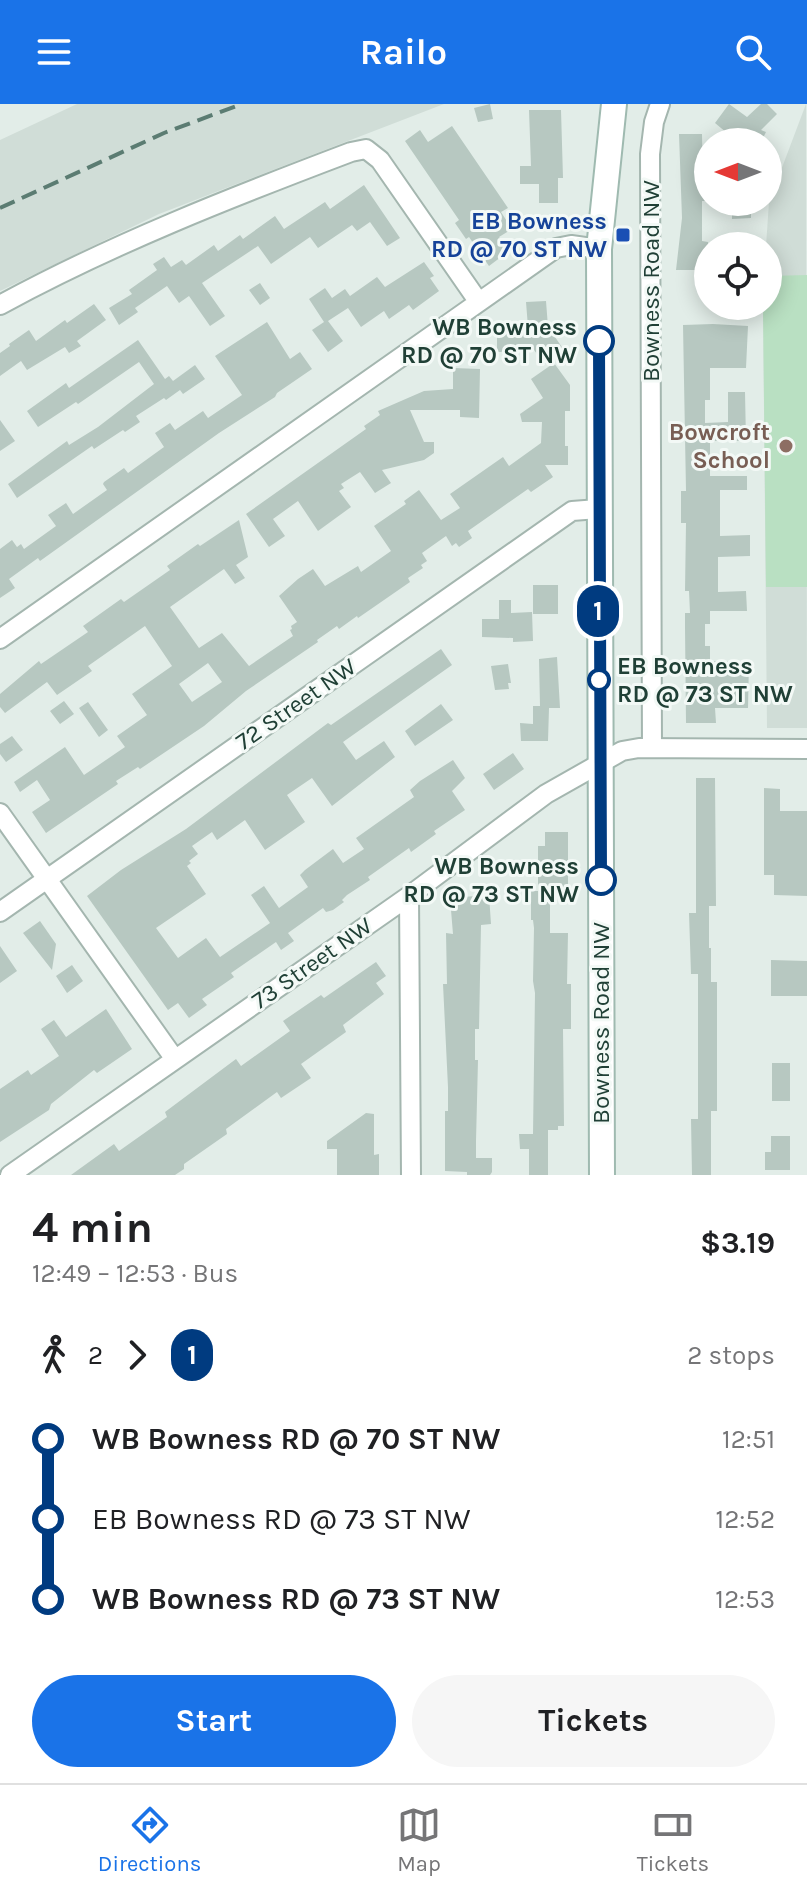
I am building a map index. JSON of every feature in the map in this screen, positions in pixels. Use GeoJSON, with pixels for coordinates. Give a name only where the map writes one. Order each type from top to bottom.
{"type":"FeatureCollection","features":[{"type":"Feature","properties":{"kind":"street","name":"Bowness Road NW"},"geometry":{"type":"LineString","coordinates":[[602,1175],[599,249],[614,104]]}},
{"type":"Feature","properties":{"kind":"street","name":"Bowness Road NW"},"geometry":{"type":"LineString","coordinates":[[652,748],[650,154],[660,104]]}},
{"type":"Feature","properties":{"kind":"street"},"geometry":{"type":"LineString","coordinates":[[0,305],[175,222],[266,184],[366,149],[380,160],[478,301]]}},
{"type":"Feature","properties":{"kind":"street"},"geometry":{"type":"LineString","coordinates":[[0,639],[556,248],[571,245],[599,249]]}},
{"type":"Feature","properties":{"kind":"street","name":"72 Street NW"},"geometry":{"type":"LineString","coordinates":[[0,912],[572,511],[598,509]]}},
{"type":"Feature","properties":{"kind":"street","name":"73 Street NW"},"geometry":{"type":"LineString","coordinates":[[10,1175],[409,896],[546,794],[600,762],[622,751],[652,748],[807,749]]}},
{"type":"Feature","properties":{"kind":"street"},"geometry":{"type":"LineString","coordinates":[[0,813],[174,1058]]}},
{"type":"Feature","properties":{"kind":"street"},"geometry":{"type":"LineString","coordinates":[[409,896],[411,1175]]}},
{"type":"Feature","properties":{"kind":"shaded area"},"geometry":{"type":"Polygon","coordinates":[[[77,104],[444,104],[159,214],[0,291],[0,140],[77,104]]]}},
{"type":"Feature","properties":{"kind":"shaded area","name":"Bowcroft School"},"geometry":{"type":"Polygon","coordinates":[[[806,104],[807,728],[767,728],[763,320],[782,320],[782,232],[767,232],[768,216],[782,216],[782,168],[806,104]]]}},
{"type":"Feature","properties":{"kind":"green space","name":"Bowcroft School"},"geometry":{"type":"Polygon","coordinates":[[[807,275],[807,587],[766,587],[763,320],[782,320],[782,276],[807,275]]]}},
{"type":"Feature","properties":{"kind":"building"},"geometry":{"type":"Polygon","coordinates":[[[490,104],[493,119],[478,122],[474,108],[490,104]]]}},
{"type":"Feature","properties":{"kind":"building"},"geometry":{"type":"Polygon","coordinates":[[[729,104],[747,117],[761,104],[767,104],[777,114],[763,128],[721,128],[715,123],[729,104]]]}},
{"type":"Feature","properties":{"kind":"building"},"geometry":{"type":"Polygon","coordinates":[[[529,110],[561,110],[563,178],[558,178],[558,203],[539,203],[539,184],[520,184],[520,166],[531,166],[529,110]]]}},
{"type":"Feature","properties":{"kind":"building"},"geometry":{"type":"Polygon","coordinates":[[[452,126],[508,208],[501,212],[512,229],[499,237],[509,251],[489,266],[455,223],[459,220],[405,141],[420,130],[428,142],[452,126]]]}},
{"type":"Feature","properties":{"kind":"building"},"geometry":{"type":"Polygon","coordinates":[[[679,134],[694,134],[694,216],[702,216],[702,232],[694,232],[694,270],[676,270],[682,218],[679,134]]]}},
{"type":"Feature","properties":{"kind":"building"},"geometry":{"type":"Polygon","coordinates":[[[364,185],[400,238],[387,246],[370,222],[357,231],[352,225],[318,248],[310,237],[271,264],[258,246],[202,283],[225,316],[210,326],[189,296],[179,303],[167,286],[135,308],[138,312],[119,325],[109,308],[132,294],[129,290],[157,270],[153,264],[164,257],[171,267],[182,260],[186,265],[214,245],[218,251],[240,235],[243,239],[275,216],[284,229],[325,202],[330,209],[364,185]]]}},
{"type":"Feature","properties":{"kind":"building"},"geometry":{"type":"Polygon","coordinates":[[[732,216],[751,216],[751,218],[732,219],[732,216]]]}},
{"type":"Feature","properties":{"kind":"building"},"geometry":{"type":"Polygon","coordinates":[[[424,262],[434,276],[430,278],[439,291],[413,310],[409,305],[389,319],[384,311],[361,327],[348,308],[328,321],[343,341],[328,352],[312,330],[324,322],[309,299],[325,288],[332,298],[345,289],[350,296],[377,277],[385,287],[424,262]]]}},
{"type":"Feature","properties":{"kind":"building"},"geometry":{"type":"Polygon","coordinates":[[[260,283],[270,298],[260,305],[249,290],[260,283]]]}},
{"type":"Feature","properties":{"kind":"building"},"geometry":{"type":"Polygon","coordinates":[[[546,301],[548,327],[564,350],[544,364],[532,347],[509,347],[509,352],[497,352],[497,328],[528,327],[526,302],[546,301]]]}},
{"type":"Feature","properties":{"kind":"building"},"geometry":{"type":"Polygon","coordinates":[[[94,304],[106,320],[77,341],[81,346],[69,353],[65,347],[27,370],[21,361],[0,376],[0,353],[9,344],[29,330],[36,341],[94,304]]]}},
{"type":"Feature","properties":{"kind":"building"},"geometry":{"type":"Polygon","coordinates":[[[267,322],[290,359],[300,352],[312,369],[40,561],[38,558],[9,579],[15,588],[0,598],[0,549],[12,540],[17,547],[21,544],[24,549],[56,526],[48,515],[66,503],[73,514],[107,490],[104,482],[124,468],[128,473],[164,447],[155,433],[170,423],[175,430],[203,411],[208,418],[242,395],[215,356],[267,322]]]}},
{"type":"Feature","properties":{"kind":"building"},"geometry":{"type":"Polygon","coordinates":[[[683,325],[748,326],[746,368],[710,368],[710,400],[705,400],[705,423],[728,422],[728,392],[745,392],[746,441],[710,441],[710,476],[747,476],[747,490],[720,490],[720,536],[750,535],[750,556],[718,557],[718,592],[746,591],[747,611],[710,611],[710,624],[705,624],[705,646],[710,646],[710,661],[749,661],[748,708],[715,708],[716,723],[686,723],[685,613],[690,613],[689,591],[685,591],[686,523],[681,523],[681,491],[686,491],[683,325]]]}},
{"type":"Feature","properties":{"kind":"building"},"geometry":{"type":"Polygon","coordinates":[[[138,340],[165,379],[169,376],[173,381],[195,365],[205,379],[183,394],[180,390],[166,400],[164,398],[136,416],[140,422],[94,449],[92,446],[17,498],[8,484],[67,441],[69,445],[98,427],[154,384],[139,362],[38,427],[27,411],[66,383],[69,388],[138,340]]]}},
{"type":"Feature","properties":{"kind":"building"},"geometry":{"type":"Polygon","coordinates":[[[554,363],[570,385],[570,411],[565,411],[568,465],[545,465],[553,477],[531,492],[528,489],[468,531],[472,538],[459,547],[456,543],[452,546],[446,536],[422,553],[427,561],[421,565],[423,568],[408,578],[410,582],[358,618],[339,629],[337,626],[246,691],[204,726],[140,769],[138,767],[116,781],[118,784],[46,833],[32,812],[50,800],[37,780],[20,792],[14,782],[65,747],[84,775],[125,747],[117,736],[147,715],[132,694],[172,666],[145,626],[88,666],[92,671],[57,695],[47,682],[5,713],[0,707],[0,694],[39,661],[41,664],[88,632],[83,626],[170,570],[167,566],[198,544],[200,546],[239,520],[248,557],[236,565],[245,578],[235,584],[224,569],[170,607],[199,648],[222,633],[249,666],[293,636],[291,626],[297,622],[279,596],[298,579],[313,569],[325,586],[358,566],[361,572],[391,551],[374,526],[406,504],[404,501],[419,490],[441,520],[460,508],[450,494],[503,457],[509,466],[541,443],[542,422],[522,422],[520,414],[543,398],[531,379],[554,363]],[[208,663],[179,684],[192,702],[222,682],[208,663]]]}},
{"type":"Feature","properties":{"kind":"building"},"geometry":{"type":"Polygon","coordinates":[[[453,368],[480,369],[479,418],[460,417],[460,410],[410,410],[424,442],[434,442],[434,453],[424,460],[382,470],[391,483],[375,493],[360,472],[341,484],[344,488],[339,491],[351,507],[318,531],[298,501],[273,519],[285,536],[269,547],[246,514],[366,429],[364,426],[380,415],[378,411],[424,391],[453,389],[453,368]]]}},
{"type":"Feature","properties":{"kind":"building"},"geometry":{"type":"Polygon","coordinates":[[[0,420],[15,441],[0,451],[0,420]]]}},
{"type":"Feature","properties":{"kind":"building"},"geometry":{"type":"Polygon","coordinates":[[[533,585],[558,585],[558,614],[533,614],[533,585]]]}},
{"type":"Feature","properties":{"kind":"building"},"geometry":{"type":"Polygon","coordinates":[[[499,600],[511,600],[511,613],[532,612],[533,641],[513,642],[513,638],[482,637],[482,619],[499,619],[499,600]]]}},
{"type":"Feature","properties":{"kind":"building"},"geometry":{"type":"Polygon","coordinates":[[[441,649],[452,665],[343,742],[356,760],[384,741],[395,757],[332,806],[312,778],[287,795],[305,822],[265,850],[245,820],[217,840],[212,832],[192,846],[198,854],[187,866],[206,894],[156,928],[178,958],[206,938],[220,957],[270,923],[251,895],[264,886],[279,908],[308,887],[300,875],[305,870],[333,849],[343,863],[364,849],[356,838],[414,797],[410,790],[453,760],[465,778],[452,791],[465,810],[434,831],[436,834],[411,852],[409,848],[368,877],[370,880],[347,895],[342,900],[344,902],[333,910],[326,912],[323,908],[288,933],[294,941],[281,950],[276,942],[231,973],[234,977],[202,999],[207,1005],[189,1018],[178,1003],[168,1010],[87,896],[121,870],[186,829],[328,723],[331,725],[441,649]]]}},
{"type":"Feature","properties":{"kind":"building"},"geometry":{"type":"Polygon","coordinates":[[[557,657],[560,708],[549,708],[548,741],[521,741],[520,723],[533,724],[533,706],[540,706],[539,659],[557,657]]]}},
{"type":"Feature","properties":{"kind":"building"},"geometry":{"type":"Polygon","coordinates":[[[508,664],[509,689],[495,690],[491,666],[508,664]]]}},
{"type":"Feature","properties":{"kind":"building"},"geometry":{"type":"Polygon","coordinates":[[[64,701],[74,714],[60,724],[50,711],[64,701]]]}},
{"type":"Feature","properties":{"kind":"building"},"geometry":{"type":"Polygon","coordinates":[[[88,702],[108,730],[99,737],[79,708],[88,702]]]}},
{"type":"Feature","properties":{"kind":"building"},"geometry":{"type":"Polygon","coordinates":[[[441,704],[453,720],[415,746],[405,731],[441,704]]]}},
{"type":"Feature","properties":{"kind":"building"},"geometry":{"type":"Polygon","coordinates":[[[12,736],[23,750],[6,762],[0,754],[0,744],[12,736]]]}},
{"type":"Feature","properties":{"kind":"building"},"geometry":{"type":"Polygon","coordinates":[[[513,753],[524,769],[494,790],[483,774],[513,753]]]}},
{"type":"Feature","properties":{"kind":"building"},"geometry":{"type":"Polygon","coordinates":[[[696,778],[715,778],[716,906],[709,906],[709,948],[711,982],[717,982],[717,1111],[711,1111],[711,1175],[692,1175],[691,1119],[698,1119],[698,974],[691,974],[689,913],[696,913],[696,778]]]}},
{"type":"Feature","properties":{"kind":"building"},"geometry":{"type":"Polygon","coordinates":[[[764,788],[780,789],[780,811],[807,811],[807,896],[774,895],[774,875],[764,875],[764,788]]]}},
{"type":"Feature","properties":{"kind":"building"},"geometry":{"type":"Polygon","coordinates":[[[545,832],[568,832],[568,888],[550,888],[550,933],[568,933],[567,984],[571,984],[571,1029],[563,1029],[564,1126],[558,1126],[558,1130],[548,1130],[548,1175],[529,1175],[529,1149],[520,1149],[519,1134],[533,1134],[535,993],[531,891],[538,891],[538,846],[545,846],[545,832]]]}},
{"type":"Feature","properties":{"kind":"building"},"geometry":{"type":"Polygon","coordinates":[[[489,895],[491,924],[481,925],[479,1029],[475,1029],[475,1060],[478,1060],[476,1158],[492,1158],[492,1172],[490,1175],[467,1175],[467,1172],[445,1171],[448,1087],[443,984],[447,984],[446,933],[453,934],[450,898],[489,895]]]}},
{"type":"Feature","properties":{"kind":"building"},"geometry":{"type":"Polygon","coordinates":[[[40,921],[56,944],[52,970],[23,933],[40,921]]]}},
{"type":"Feature","properties":{"kind":"building"},"geometry":{"type":"Polygon","coordinates":[[[0,946],[17,971],[0,983],[0,946]]]}},
{"type":"Feature","properties":{"kind":"building"},"geometry":{"type":"Polygon","coordinates":[[[771,960],[807,961],[807,996],[771,996],[771,960]]]}},
{"type":"Feature","properties":{"kind":"building"},"geometry":{"type":"Polygon","coordinates":[[[376,962],[386,976],[376,983],[384,994],[343,1025],[346,1032],[301,1064],[311,1078],[281,1098],[277,1092],[226,1129],[227,1134],[184,1164],[184,1169],[175,1175],[71,1175],[114,1144],[119,1151],[167,1117],[165,1112],[236,1059],[241,1066],[290,1031],[283,1021],[321,995],[324,998],[376,962]]]}},
{"type":"Feature","properties":{"kind":"building"},"geometry":{"type":"Polygon","coordinates":[[[72,965],[83,981],[67,993],[56,976],[72,965]]]}},
{"type":"Feature","properties":{"kind":"building"},"geometry":{"type":"Polygon","coordinates":[[[106,1009],[132,1049],[97,1073],[94,1070],[51,1104],[49,1110],[0,1142],[0,1089],[28,1070],[31,1075],[59,1056],[41,1029],[54,1020],[66,1037],[106,1009]]]}},
{"type":"Feature","properties":{"kind":"building"},"geometry":{"type":"Polygon","coordinates":[[[772,1063],[790,1063],[790,1101],[772,1101],[772,1063]]]}},
{"type":"Feature","properties":{"kind":"building"},"geometry":{"type":"Polygon","coordinates":[[[366,1113],[374,1114],[374,1155],[379,1154],[379,1175],[337,1175],[337,1149],[327,1149],[327,1141],[366,1113]]]}},
{"type":"Feature","properties":{"kind":"building"},"geometry":{"type":"Polygon","coordinates":[[[771,1136],[790,1136],[790,1170],[765,1170],[765,1152],[771,1152],[771,1136]]]}},
{"type":"Feature","properties":{"kind":"railway"},"geometry":{"type":"LineString","coordinates":[[0,208],[164,133],[242,104]]}},
{"type":"Feature","properties":{"kind":"bus line","name":"1"},"geometry":{"type":"LineString","coordinates":[[599,341],[601,880]]}},
{"type":"Feature","properties":{"kind":"place","name":"EB Bowness RD @ 70 ST NW"},"geometry":{"type":"Point","coordinates":[623,235]}},
{"type":"Feature","properties":{"kind":"place","name":"WB Bowness RD @ 70 ST NW"},"geometry":{"type":"Point","coordinates":[599,341]}},
{"type":"Feature","properties":{"kind":"place","name":"Bowcroft School"},"geometry":{"type":"Point","coordinates":[786,446]}},
{"type":"Feature","properties":{"kind":"place","name":"EB Bowness RD @ 73 ST NW"},"geometry":{"type":"Point","coordinates":[599,680]}},
{"type":"Feature","properties":{"kind":"place","name":"WB Bowness RD @ 73 ST NW"},"geometry":{"type":"Point","coordinates":[601,880]}}]}
